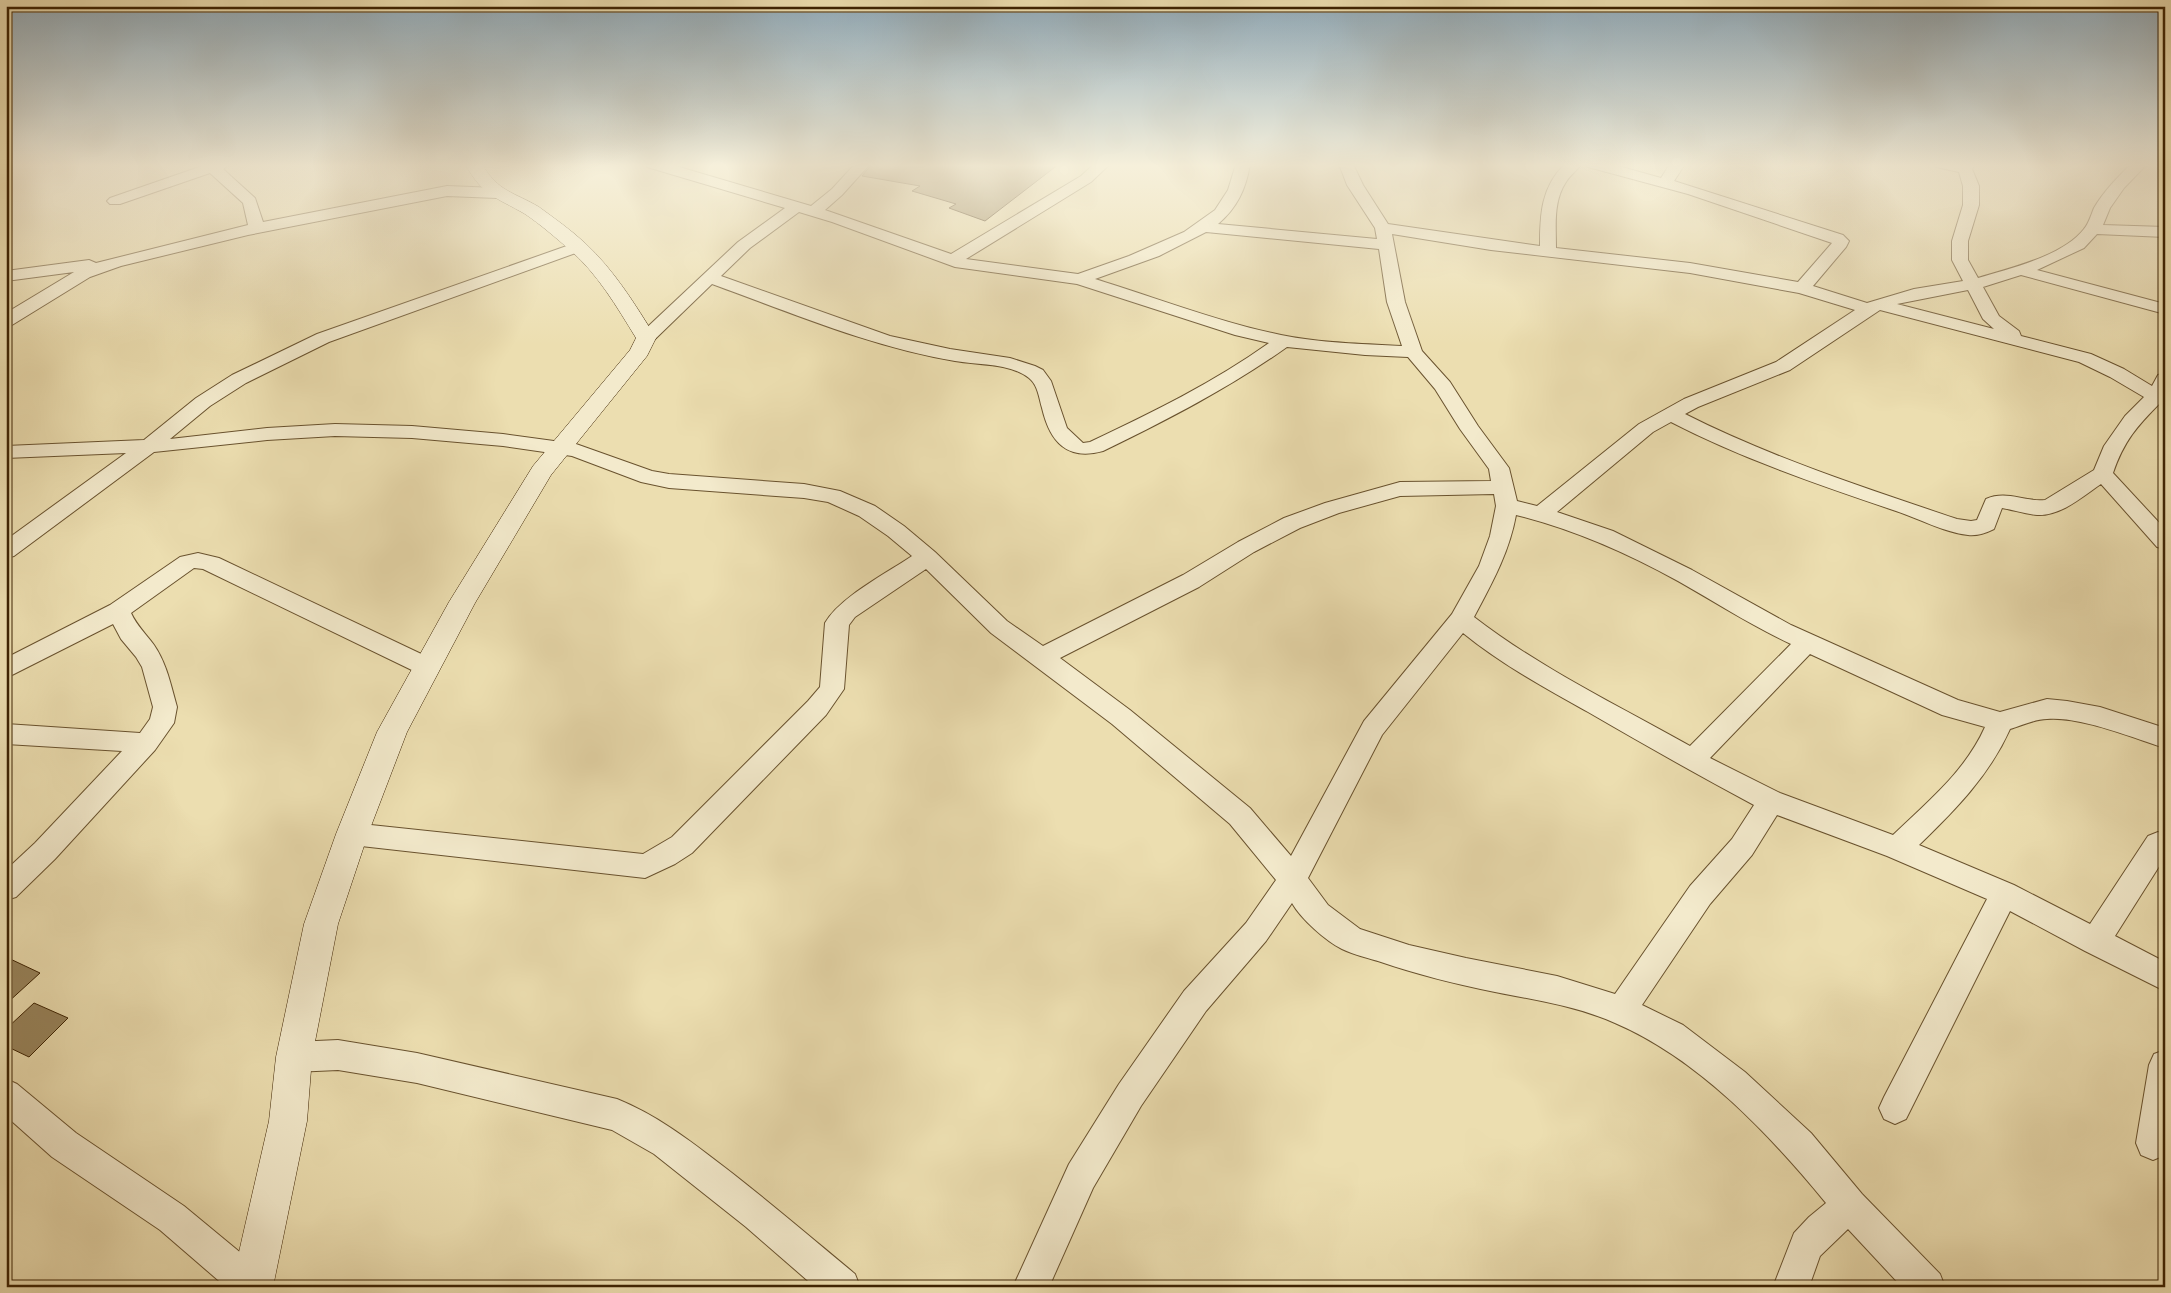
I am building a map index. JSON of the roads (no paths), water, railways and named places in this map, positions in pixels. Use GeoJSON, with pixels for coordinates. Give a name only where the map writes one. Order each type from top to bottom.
{"type":"FeatureCollection","features":[{"type":"Feature","properties":{"kind":"street"},"geometry":{"type":"LineString","coordinates":[[6,322],[84,273],[115,262],[275,224]]}},
{"type":"Feature","properties":{"kind":"street"},"geometry":{"type":"LineString","coordinates":[[549,224],[578,247],[616,290],[646,338]]}},
{"type":"Feature","properties":{"kind":"street"},"geometry":{"type":"LineString","coordinates":[[6,1096],[64,1145],[172,1218],[252,1286],[288,1121],[294,1056],[321,924],[352,834],[392,732],[462,602],[541,470],[607,394],[640,352],[646,338],[744,245],[772,224]]}},
{"type":"Feature","properties":{"kind":"street"},"geometry":{"type":"LineString","coordinates":[[853,224],[952,260],[1000,269],[1079,279],[1241,331],[1283,341],[1365,350],[1413,352]]}},
{"type":"Feature","properties":{"kind":"street"},"geometry":{"type":"LineString","coordinates":[[952,260],[1011,224]]}},
{"type":"Feature","properties":{"kind":"street"},"geometry":{"type":"LineString","coordinates":[[1079,279],[1174,243],[1207,224]]}},
{"type":"Feature","properties":{"kind":"street"},"geometry":{"type":"LineString","coordinates":[[1031,1287],[1080,1176],[1130,1095],[1195,1001],[1256,932],[1293,879],[1373,728],[1461,619],[1490,566],[1501,536],[1506,496],[1499,468],[1470,429],[1442,386],[1413,352],[1396,302],[1384,236],[1377,224]]}},
{"type":"Feature","properties":{"kind":"street"},"geometry":{"type":"LineString","coordinates":[[1548,224],[1548,252]]}},
{"type":"Feature","properties":{"kind":"street"},"geometry":{"type":"LineString","coordinates":[[1793,224],[1837,238],[1841,241],[1802,288]]}},
{"type":"Feature","properties":{"kind":"street"},"geometry":{"type":"LineString","coordinates":[[1965,224],[1960,241],[1960,260],[1992,319],[2023,341]]}},
{"type":"Feature","properties":{"kind":"street"},"geometry":{"type":"LineString","coordinates":[[1541,514],[1646,428],[1669,414],[1722,389],[1783,366],[1818,345],[1835,331],[1873,307],[1914,294],[1974,284],[2020,270],[2078,245],[2095,224]]}},
{"type":"Feature","properties":{"kind":"street"},"geometry":{"type":"LineString","coordinates":[[1203,227],[1384,236],[1690,268],[1802,288],[1873,307],[2023,341],[2084,358],[2162,391],[2132,420],[2111,450],[2103,473],[2058,503],[2048,507],[2038,508],[2000,501],[1993,504],[1986,524],[1977,528],[1969,528],[1788,466],[1712,437],[1669,414]]}},
{"type":"Feature","properties":{"kind":"street"},"geometry":{"type":"LineString","coordinates":[[2093,229],[2165,232]]}},
{"type":"Feature","properties":{"kind":"street"},"geometry":{"type":"LineString","coordinates":[[6,551],[149,446],[203,402],[239,379],[322,338],[578,247]]}},
{"type":"Feature","properties":{"kind":"street"},"geometry":{"type":"LineString","coordinates":[[6,276],[115,262]]}},
{"type":"Feature","properties":{"kind":"street"},"geometry":{"type":"LineString","coordinates":[[2020,270],[2165,309]]}},
{"type":"Feature","properties":{"kind":"street"},"geometry":{"type":"LineString","coordinates":[[711,278],[884,340],[910,347],[1004,363],[1035,373],[1042,380],[1056,427],[1064,439],[1076,448],[1088,449],[1096,446],[1178,406],[1256,361],[1283,341]]}},
{"type":"Feature","properties":{"kind":"street"},"geometry":{"type":"LineString","coordinates":[[6,452],[149,446],[268,434],[336,430],[412,432],[503,440],[576,450],[648,477],[669,481],[804,491],[833,496],[867,511],[896,531],[927,557],[998,627],[1042,657],[1121,717],[1240,816],[1293,879],[1304,898],[1318,914],[1351,940],[1409,958],[1466,972],[1557,990],[1621,1010],[1672,1035],[1734,1083],[1799,1145],[1850,1206],[1927,1287]]}},
{"type":"Feature","properties":{"kind":"street"},"geometry":{"type":"LineString","coordinates":[[2103,473],[2115,489],[2165,542]]}},
{"type":"Feature","properties":{"kind":"street"},"geometry":{"type":"LineString","coordinates":[[1042,657],[1191,580],[1246,547],[1300,520],[1332,508],[1400,489],[1506,496],[1541,514],[1605,536],[1684,575],[1783,631],[1952,708],[2000,722],[2047,710],[2067,711],[2100,717],[2165,738]]}},
{"type":"Feature","properties":{"kind":"street"},"geometry":{"type":"LineString","coordinates":[[2136,511],[2165,517]]}},
{"type":"Feature","properties":{"kind":"street"},"geometry":{"type":"LineString","coordinates":[[352,834],[645,866],[682,845],[817,708],[832,689],[837,622],[847,611],[927,557]]}},
{"type":"Feature","properties":{"kind":"street"},"geometry":{"type":"LineString","coordinates":[[6,669],[118,611],[188,562],[198,559],[210,562],[224,571],[427,667]]}},
{"type":"Feature","properties":{"kind":"street"},"geometry":{"type":"LineString","coordinates":[[6,888],[45,851],[120,768],[146,743],[161,723],[165,707],[154,667],[145,651],[129,633],[118,611]]}},
{"type":"Feature","properties":{"kind":"street"},"geometry":{"type":"LineString","coordinates":[[1461,619],[1498,647],[1623,722],[1771,801],[1897,848],[2004,894],[2165,977]]}},
{"type":"Feature","properties":{"kind":"street"},"geometry":{"type":"LineString","coordinates":[[1693,760],[1716,733],[1782,671],[1807,642]]}},
{"type":"Feature","properties":{"kind":"street"},"geometry":{"type":"LineString","coordinates":[[1897,848],[1962,783],[1986,751],[2000,722]]}},
{"type":"Feature","properties":{"kind":"street"},"geometry":{"type":"LineString","coordinates":[[6,734],[146,743]]}},
{"type":"Feature","properties":{"kind":"street"},"geometry":{"type":"LineString","coordinates":[[1621,1010],[1700,895],[1742,847],[1771,801]]}},
{"type":"Feature","properties":{"kind":"street"},"geometry":{"type":"LineString","coordinates":[[2095,942],[2158,844]]}},
{"type":"Feature","properties":{"kind":"street"},"geometry":{"type":"LineString","coordinates":[[1895,1108],[2004,894]]}},
{"type":"Feature","properties":{"kind":"street"},"geometry":{"type":"LineString","coordinates":[[294,1056],[338,1055],[418,1068],[617,1114],[666,1142],[758,1215],[842,1287]]}},
{"type":"Feature","properties":{"kind":"street"},"geometry":{"type":"LineString","coordinates":[[2153,1143],[2165,1065]]}},
{"type":"Feature","properties":{"kind":"street"},"geometry":{"type":"LineString","coordinates":[[1791,1287],[1806,1245],[1821,1229],[1850,1206]]}}]}
